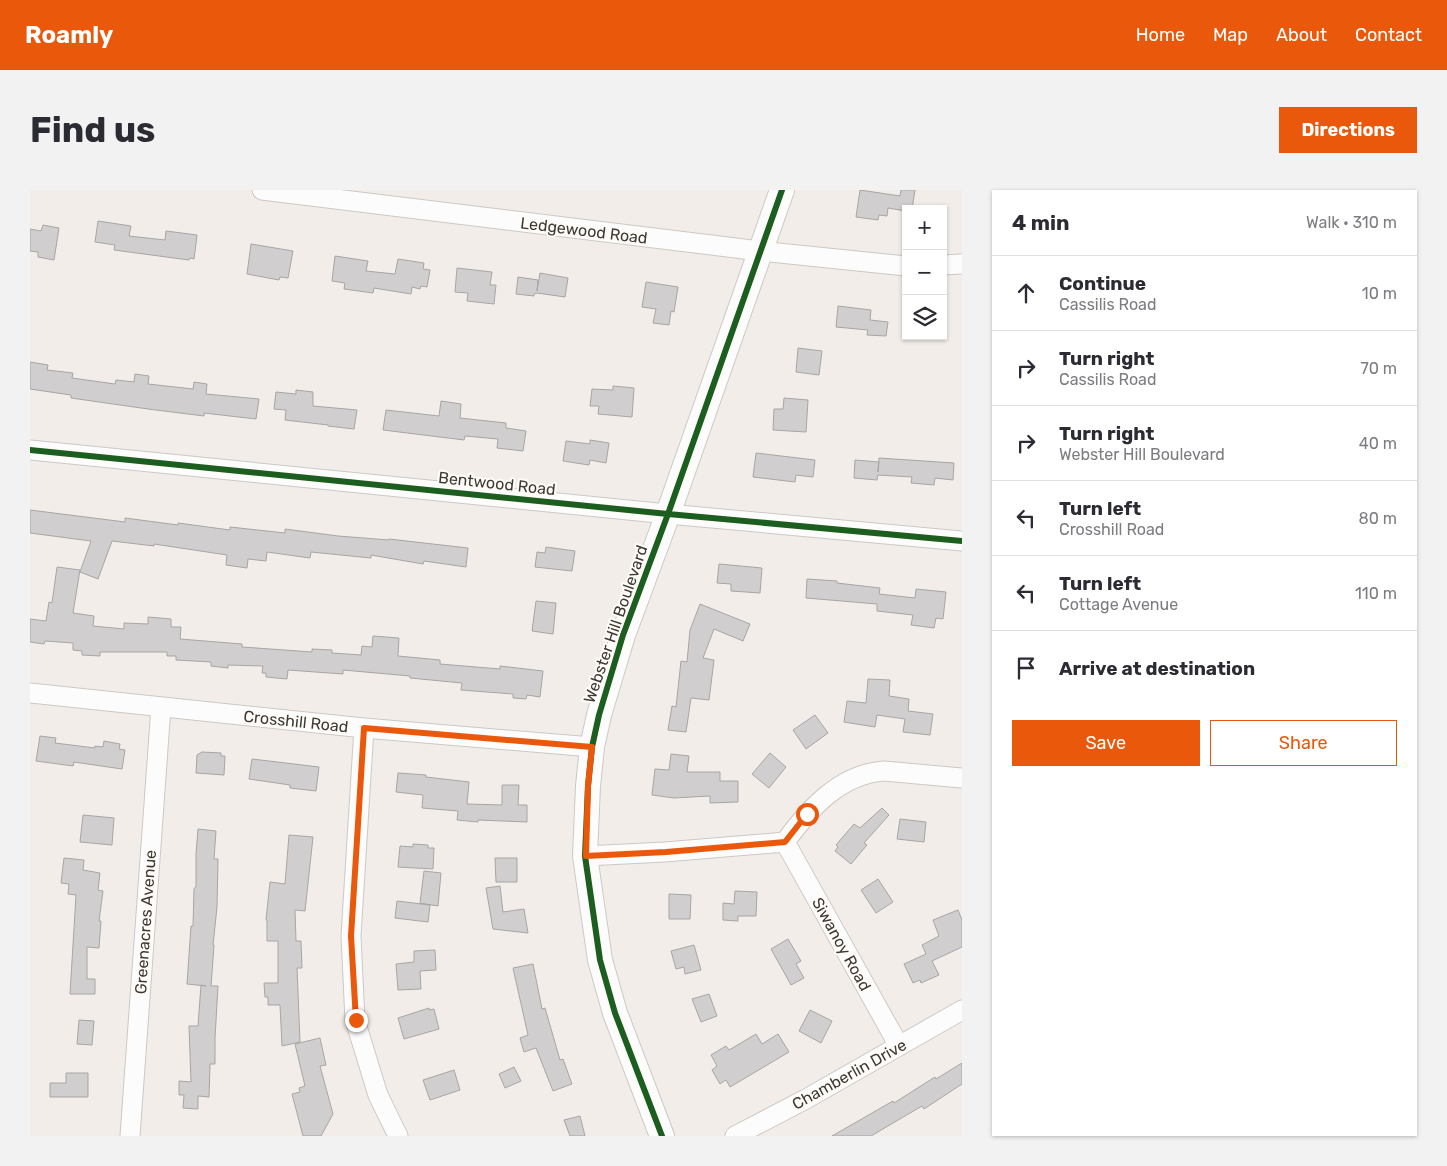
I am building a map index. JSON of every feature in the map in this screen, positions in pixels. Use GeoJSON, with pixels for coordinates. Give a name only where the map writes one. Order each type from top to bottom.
{"type":"FeatureCollection","features":[{"type":"Feature","properties":{"kind":"street","name":"Ledgewood Road"},"geometry":{"type":"LineString","coordinates":[[262,190],[760,251],[902,266]]}},
{"type":"Feature","properties":{"kind":"street","name":"Webster Hill Boulevard"},"geometry":{"type":"LineString","coordinates":[[662,1136],[615,1013],[600,960],[586,856],[588,786],[592,747],[598,715],[623,635],[668,514],[782,190]]}},
{"type":"Feature","properties":{"kind":"street"},"geometry":{"type":"LineString","coordinates":[[947,265],[962,264]]}},
{"type":"Feature","properties":{"kind":"street","name":"Bentwood Road"},"geometry":{"type":"LineString","coordinates":[[30,450],[668,514],[962,541]]}},
{"type":"Feature","properties":{"kind":"street","name":"Crosshill Road"},"geometry":{"type":"LineString","coordinates":[[30,693],[364,728],[592,747]]}},
{"type":"Feature","properties":{"kind":"street","name":"Greenacres Avenue"},"geometry":{"type":"LineString","coordinates":[[130,1136],[161,707]]}},
{"type":"Feature","properties":{"kind":"street"},"geometry":{"type":"LineString","coordinates":[[364,728],[351,936],[356,1020],[378,1095],[398,1136]]}},
{"type":"Feature","properties":{"kind":"street"},"geometry":{"type":"LineString","coordinates":[[586,856],[666,852],[785,842],[807,814],[826,796],[842,784],[859,776],[871,772],[884,771],[962,778]]}},
{"type":"Feature","properties":{"kind":"street","name":"Siwanoy Road"},"geometry":{"type":"LineString","coordinates":[[785,842],[899,1046]]}},
{"type":"Feature","properties":{"kind":"street","name":"Chamberlin Drive"},"geometry":{"type":"LineString","coordinates":[[735,1136],[806,1099],[962,1010]]}},
{"type":"Feature","properties":{"kind":"building"},"geometry":{"type":"Polygon","coordinates":[[[860,190],[900,196],[901,190],[915,190],[913,205],[902,205],[902,210],[888,208],[887,216],[879,215],[878,220],[856,217],[860,190]]]}},
{"type":"Feature","properties":{"kind":"building"},"geometry":{"type":"Polygon","coordinates":[[[98,221],[131,226],[129,236],[165,240],[166,231],[197,235],[194,259],[190,258],[189,260],[114,250],[115,245],[95,242],[98,221]]]}},
{"type":"Feature","properties":{"kind":"building"},"geometry":{"type":"Polygon","coordinates":[[[43,225],[59,228],[54,260],[38,257],[38,252],[30,251],[30,229],[41,231],[43,225]]]}},
{"type":"Feature","properties":{"kind":"building"},"geometry":{"type":"Polygon","coordinates":[[[251,244],[293,251],[288,278],[280,277],[279,280],[247,274],[251,244]]]}},
{"type":"Feature","properties":{"kind":"building"},"geometry":{"type":"Polygon","coordinates":[[[335,256],[368,261],[366,271],[395,274],[398,259],[424,263],[423,269],[430,270],[427,287],[421,286],[420,289],[412,287],[411,294],[374,288],[373,293],[344,289],[345,283],[332,281],[335,256]]]}},
{"type":"Feature","properties":{"kind":"building"},"geometry":{"type":"Polygon","coordinates":[[[457,268],[492,272],[490,285],[496,285],[494,304],[467,301],[468,293],[455,292],[457,268]]]}},
{"type":"Feature","properties":{"kind":"building"},"geometry":{"type":"Polygon","coordinates":[[[540,273],[568,278],[565,297],[537,293],[534,296],[516,294],[518,277],[538,280],[537,291],[540,273]]]}},
{"type":"Feature","properties":{"kind":"building"},"geometry":{"type":"Polygon","coordinates":[[[646,282],[678,287],[674,312],[671,311],[669,325],[653,323],[656,309],[642,307],[646,282]]]}},
{"type":"Feature","properties":{"kind":"building"},"geometry":{"type":"Polygon","coordinates":[[[838,306],[871,310],[870,320],[888,322],[886,336],[867,335],[868,330],[836,327],[838,306]]]}},
{"type":"Feature","properties":{"kind":"building"},"geometry":{"type":"Polygon","coordinates":[[[798,348],[822,351],[819,375],[796,372],[798,348]]]}},
{"type":"Feature","properties":{"kind":"building"},"geometry":{"type":"Polygon","coordinates":[[[30,362],[48,365],[47,370],[73,373],[72,378],[115,384],[116,380],[134,382],[135,374],[149,376],[148,384],[193,389],[194,382],[207,384],[206,394],[259,399],[256,419],[204,413],[204,416],[148,409],[71,398],[71,395],[30,389],[30,362]]]}},
{"type":"Feature","properties":{"kind":"building"},"geometry":{"type":"Polygon","coordinates":[[[613,386],[634,388],[632,417],[598,414],[599,406],[590,406],[592,389],[613,390],[613,386]]]}},
{"type":"Feature","properties":{"kind":"building"},"geometry":{"type":"Polygon","coordinates":[[[296,390],[313,392],[313,406],[357,410],[354,429],[285,420],[286,410],[274,409],[276,392],[296,394],[296,390]]]}},
{"type":"Feature","properties":{"kind":"building"},"geometry":{"type":"Polygon","coordinates":[[[784,398],[808,400],[806,432],[773,430],[774,409],[783,409],[784,398]]]}},
{"type":"Feature","properties":{"kind":"building"},"geometry":{"type":"Polygon","coordinates":[[[441,401],[461,404],[460,418],[506,423],[506,428],[526,431],[523,451],[497,448],[498,439],[465,436],[464,440],[383,430],[386,410],[439,416],[441,401]]]}},
{"type":"Feature","properties":{"kind":"building"},"geometry":{"type":"Polygon","coordinates":[[[590,440],[609,443],[606,463],[590,460],[589,465],[563,461],[566,441],[590,444],[590,440]]]}},
{"type":"Feature","properties":{"kind":"building"},"geometry":{"type":"Polygon","coordinates":[[[756,453],[815,460],[813,477],[796,475],[795,482],[753,477],[756,453]]]}},
{"type":"Feature","properties":{"kind":"building"},"geometry":{"type":"Polygon","coordinates":[[[879,458],[954,463],[953,480],[935,478],[934,485],[911,483],[912,477],[878,475],[877,480],[854,478],[855,460],[879,462],[879,458]]]}},
{"type":"Feature","properties":{"kind":"building"},"geometry":{"type":"Polygon","coordinates":[[[30,510],[125,522],[125,518],[230,530],[230,527],[285,533],[285,529],[468,548],[466,567],[424,561],[423,564],[371,555],[371,558],[311,552],[310,558],[267,552],[266,561],[248,559],[247,568],[226,565],[227,555],[154,544],[154,546],[112,541],[98,579],[80,572],[91,541],[30,533],[30,510]]]}},
{"type":"Feature","properties":{"kind":"building"},"geometry":{"type":"Polygon","coordinates":[[[546,547],[575,551],[572,571],[535,567],[537,552],[545,553],[546,547]]]}},
{"type":"Feature","properties":{"kind":"building"},"geometry":{"type":"Polygon","coordinates":[[[719,564],[762,568],[760,593],[731,591],[731,584],[717,583],[719,564]]]}},
{"type":"Feature","properties":{"kind":"building"},"geometry":{"type":"Polygon","coordinates":[[[57,567],[80,570],[73,613],[94,616],[93,626],[124,629],[124,623],[148,624],[148,617],[171,619],[171,627],[181,627],[180,639],[242,644],[242,647],[312,652],[312,649],[332,650],[332,653],[361,655],[362,646],[372,647],[373,636],[399,638],[398,656],[440,660],[440,664],[500,669],[500,666],[543,671],[540,697],[527,695],[526,699],[513,698],[513,694],[461,690],[462,683],[343,670],[343,674],[288,670],[287,679],[266,677],[266,673],[262,673],[263,666],[228,665],[228,668],[211,666],[211,662],[176,660],[176,656],[167,656],[167,652],[100,652],[100,656],[82,655],[82,651],[73,650],[73,643],[45,641],[44,644],[30,642],[30,619],[46,621],[49,602],[52,603],[57,567]]]}},
{"type":"Feature","properties":{"kind":"building"},"geometry":{"type":"Polygon","coordinates":[[[807,579],[837,581],[837,583],[880,588],[879,594],[915,598],[916,589],[946,592],[943,619],[936,618],[934,628],[911,625],[913,615],[877,611],[877,604],[806,598],[807,579]]]}},
{"type":"Feature","properties":{"kind":"building"},"geometry":{"type":"Polygon","coordinates":[[[536,601],[556,603],[553,634],[532,631],[536,601]]]}},
{"type":"Feature","properties":{"kind":"building"},"geometry":{"type":"Polygon","coordinates":[[[700,604],[750,624],[743,641],[714,629],[703,658],[714,660],[709,700],[691,698],[686,732],[668,730],[672,706],[676,707],[681,661],[687,662],[690,630],[700,604]]]}},
{"type":"Feature","properties":{"kind":"building"},"geometry":{"type":"Polygon","coordinates":[[[868,679],[890,680],[889,696],[909,699],[908,711],[933,714],[930,735],[903,732],[905,719],[877,715],[875,727],[844,722],[847,701],[866,703],[868,679]]]}},
{"type":"Feature","properties":{"kind":"building"},"geometry":{"type":"Polygon","coordinates":[[[815,715],[828,733],[806,749],[793,730],[815,715]]]}},
{"type":"Feature","properties":{"kind":"building"},"geometry":{"type":"Polygon","coordinates":[[[40,736],[56,738],[55,743],[95,748],[95,746],[103,747],[104,741],[120,744],[119,749],[125,750],[122,769],[74,762],[73,766],[36,761],[40,736]]]}},
{"type":"Feature","properties":{"kind":"building"},"geometry":{"type":"Polygon","coordinates":[[[202,752],[221,753],[221,756],[225,756],[224,775],[196,773],[197,755],[202,752]]]}},
{"type":"Feature","properties":{"kind":"building"},"geometry":{"type":"Polygon","coordinates":[[[770,753],[786,767],[769,788],[752,774],[770,753]]]}},
{"type":"Feature","properties":{"kind":"building"},"geometry":{"type":"Polygon","coordinates":[[[671,754],[689,756],[687,772],[720,772],[720,781],[738,781],[738,802],[710,803],[710,796],[674,798],[652,795],[655,769],[669,770],[671,754]]]}},
{"type":"Feature","properties":{"kind":"building"},"geometry":{"type":"Polygon","coordinates":[[[252,759],[319,767],[316,791],[290,788],[290,785],[249,779],[252,759]]]}},
{"type":"Feature","properties":{"kind":"building"},"geometry":{"type":"Polygon","coordinates":[[[398,773],[426,775],[426,777],[469,782],[467,804],[502,805],[502,785],[519,785],[518,805],[527,805],[527,822],[457,820],[458,811],[422,808],[423,795],[396,792],[398,773]]]}},
{"type":"Feature","properties":{"kind":"building"},"geometry":{"type":"Polygon","coordinates":[[[882,808],[889,815],[864,843],[867,845],[851,864],[835,851],[838,847],[836,845],[854,824],[860,828],[882,808]]]}},
{"type":"Feature","properties":{"kind":"building"},"geometry":{"type":"Polygon","coordinates":[[[83,815],[114,818],[112,845],[80,842],[83,815]]]}},
{"type":"Feature","properties":{"kind":"building"},"geometry":{"type":"Polygon","coordinates":[[[900,819],[926,822],[924,842],[897,839],[900,819]]]}},
{"type":"Feature","properties":{"kind":"building"},"geometry":{"type":"Polygon","coordinates":[[[198,829],[216,831],[214,859],[218,859],[217,907],[211,986],[218,986],[215,1064],[210,1064],[209,1097],[198,1096],[198,1109],[183,1108],[184,1095],[179,1095],[179,1081],[191,1082],[189,1026],[198,1026],[201,985],[187,984],[191,926],[193,926],[194,889],[196,886],[198,829]]]}},
{"type":"Feature","properties":{"kind":"building"},"geometry":{"type":"Polygon","coordinates":[[[289,835],[313,837],[305,911],[295,910],[296,941],[301,941],[302,968],[297,968],[300,1042],[282,1046],[280,1005],[268,1005],[268,997],[265,997],[264,983],[278,983],[278,941],[267,941],[266,920],[270,882],[285,884],[289,835]]]}},
{"type":"Feature","properties":{"kind":"building"},"geometry":{"type":"Polygon","coordinates":[[[413,844],[428,845],[428,848],[434,848],[433,869],[398,867],[400,846],[413,847],[413,844]]]}},
{"type":"Feature","properties":{"kind":"building"},"geometry":{"type":"Polygon","coordinates":[[[64,858],[84,860],[83,870],[100,873],[98,890],[103,891],[99,921],[101,921],[99,948],[87,947],[87,979],[95,979],[95,994],[70,994],[76,895],[68,894],[69,884],[61,883],[64,858]]]}},
{"type":"Feature","properties":{"kind":"building"},"geometry":{"type":"Polygon","coordinates":[[[495,858],[517,858],[517,882],[496,882],[495,858]]]}},
{"type":"Feature","properties":{"kind":"building"},"geometry":{"type":"Polygon","coordinates":[[[424,871],[441,873],[438,906],[420,903],[424,871]]]}},
{"type":"Feature","properties":{"kind":"building"},"geometry":{"type":"Polygon","coordinates":[[[878,879],[893,902],[876,913],[861,890],[878,879]]]}},
{"type":"Feature","properties":{"kind":"building"},"geometry":{"type":"Polygon","coordinates":[[[500,886],[503,912],[524,909],[528,933],[493,929],[486,888],[500,886]]]}},
{"type":"Feature","properties":{"kind":"building"},"geometry":{"type":"Polygon","coordinates":[[[735,891],[757,892],[756,916],[738,916],[738,921],[723,920],[723,903],[734,904],[735,891]]]}},
{"type":"Feature","properties":{"kind":"building"},"geometry":{"type":"Polygon","coordinates":[[[669,894],[691,895],[690,919],[669,919],[669,894]]]}},
{"type":"Feature","properties":{"kind":"building"},"geometry":{"type":"Polygon","coordinates":[[[397,901],[430,905],[428,922],[395,918],[397,901]]]}},
{"type":"Feature","properties":{"kind":"building"},"geometry":{"type":"Polygon","coordinates":[[[958,910],[962,920],[962,947],[932,961],[939,975],[921,983],[920,980],[913,983],[904,964],[926,954],[922,945],[939,936],[933,920],[958,910]]]}},
{"type":"Feature","properties":{"kind":"building"},"geometry":{"type":"Polygon","coordinates":[[[788,939],[801,961],[796,964],[804,978],[791,985],[771,949],[788,939]]]}},
{"type":"Feature","properties":{"kind":"building"},"geometry":{"type":"Polygon","coordinates":[[[694,945],[701,970],[685,974],[684,967],[676,969],[671,951],[694,945]]]}},
{"type":"Feature","properties":{"kind":"building"},"geometry":{"type":"Polygon","coordinates":[[[435,950],[436,970],[420,971],[421,989],[398,990],[396,964],[414,962],[414,951],[435,950]]]}},
{"type":"Feature","properties":{"kind":"building"},"geometry":{"type":"Polygon","coordinates":[[[533,964],[542,1009],[545,1008],[560,1060],[563,1059],[572,1084],[553,1091],[536,1048],[524,1052],[520,1038],[528,1035],[513,968],[533,964]]]}},
{"type":"Feature","properties":{"kind":"building"},"geometry":{"type":"Polygon","coordinates":[[[709,994],[717,1016],[701,1022],[692,999],[709,994]]]}},
{"type":"Feature","properties":{"kind":"building"},"geometry":{"type":"Polygon","coordinates":[[[429,1008],[429,1010],[434,1009],[439,1029],[404,1039],[398,1018],[429,1008]]]}},
{"type":"Feature","properties":{"kind":"building"},"geometry":{"type":"Polygon","coordinates":[[[810,1010],[832,1021],[821,1043],[799,1031],[810,1010]]]}},
{"type":"Feature","properties":{"kind":"building"},"geometry":{"type":"Polygon","coordinates":[[[79,1020],[94,1021],[92,1045],[77,1044],[79,1020]]]}},
{"type":"Feature","properties":{"kind":"building"},"geometry":{"type":"Polygon","coordinates":[[[756,1034],[762,1044],[778,1034],[789,1052],[730,1087],[726,1080],[720,1084],[712,1070],[717,1066],[711,1055],[726,1046],[729,1050],[756,1034]]]}},
{"type":"Feature","properties":{"kind":"building"},"geometry":{"type":"Polygon","coordinates":[[[320,1038],[326,1065],[320,1066],[333,1114],[321,1136],[303,1136],[292,1094],[300,1092],[299,1088],[305,1086],[295,1044],[320,1038]]]}},
{"type":"Feature","properties":{"kind":"building"},"geometry":{"type":"Polygon","coordinates":[[[962,1063],[962,1084],[924,1109],[922,1106],[871,1136],[832,1136],[893,1101],[894,1103],[935,1077],[936,1079],[962,1063]]]}},
{"type":"Feature","properties":{"kind":"building"},"geometry":{"type":"Polygon","coordinates":[[[514,1067],[521,1081],[505,1088],[499,1074],[514,1067]]]}},
{"type":"Feature","properties":{"kind":"building"},"geometry":{"type":"Polygon","coordinates":[[[454,1070],[460,1090],[430,1100],[423,1080],[454,1070]]]}},
{"type":"Feature","properties":{"kind":"building"},"geometry":{"type":"Polygon","coordinates":[[[66,1073],[88,1073],[88,1097],[50,1097],[50,1083],[66,1083],[66,1073]]]}},
{"type":"Feature","properties":{"kind":"building"},"geometry":{"type":"Polygon","coordinates":[[[580,1116],[585,1136],[570,1136],[564,1120],[580,1116]]]}},
{"type":"Feature","properties":{"kind":"cycle path"},"geometry":{"type":"LineString","coordinates":[[662,1136],[615,1013],[600,960],[585,856],[592,747],[599,715],[623,635],[668,514],[782,190]]}},
{"type":"Feature","properties":{"kind":"cycle path"},"geometry":{"type":"LineString","coordinates":[[30,450],[668,514],[962,541]]}},
{"type":"Feature","properties":{"kind":"route"},"geometry":{"type":"LineString","coordinates":[[356,1020],[351,936],[364,728],[592,747],[586,822],[586,856],[666,852],[785,842],[807,814]]}}]}
